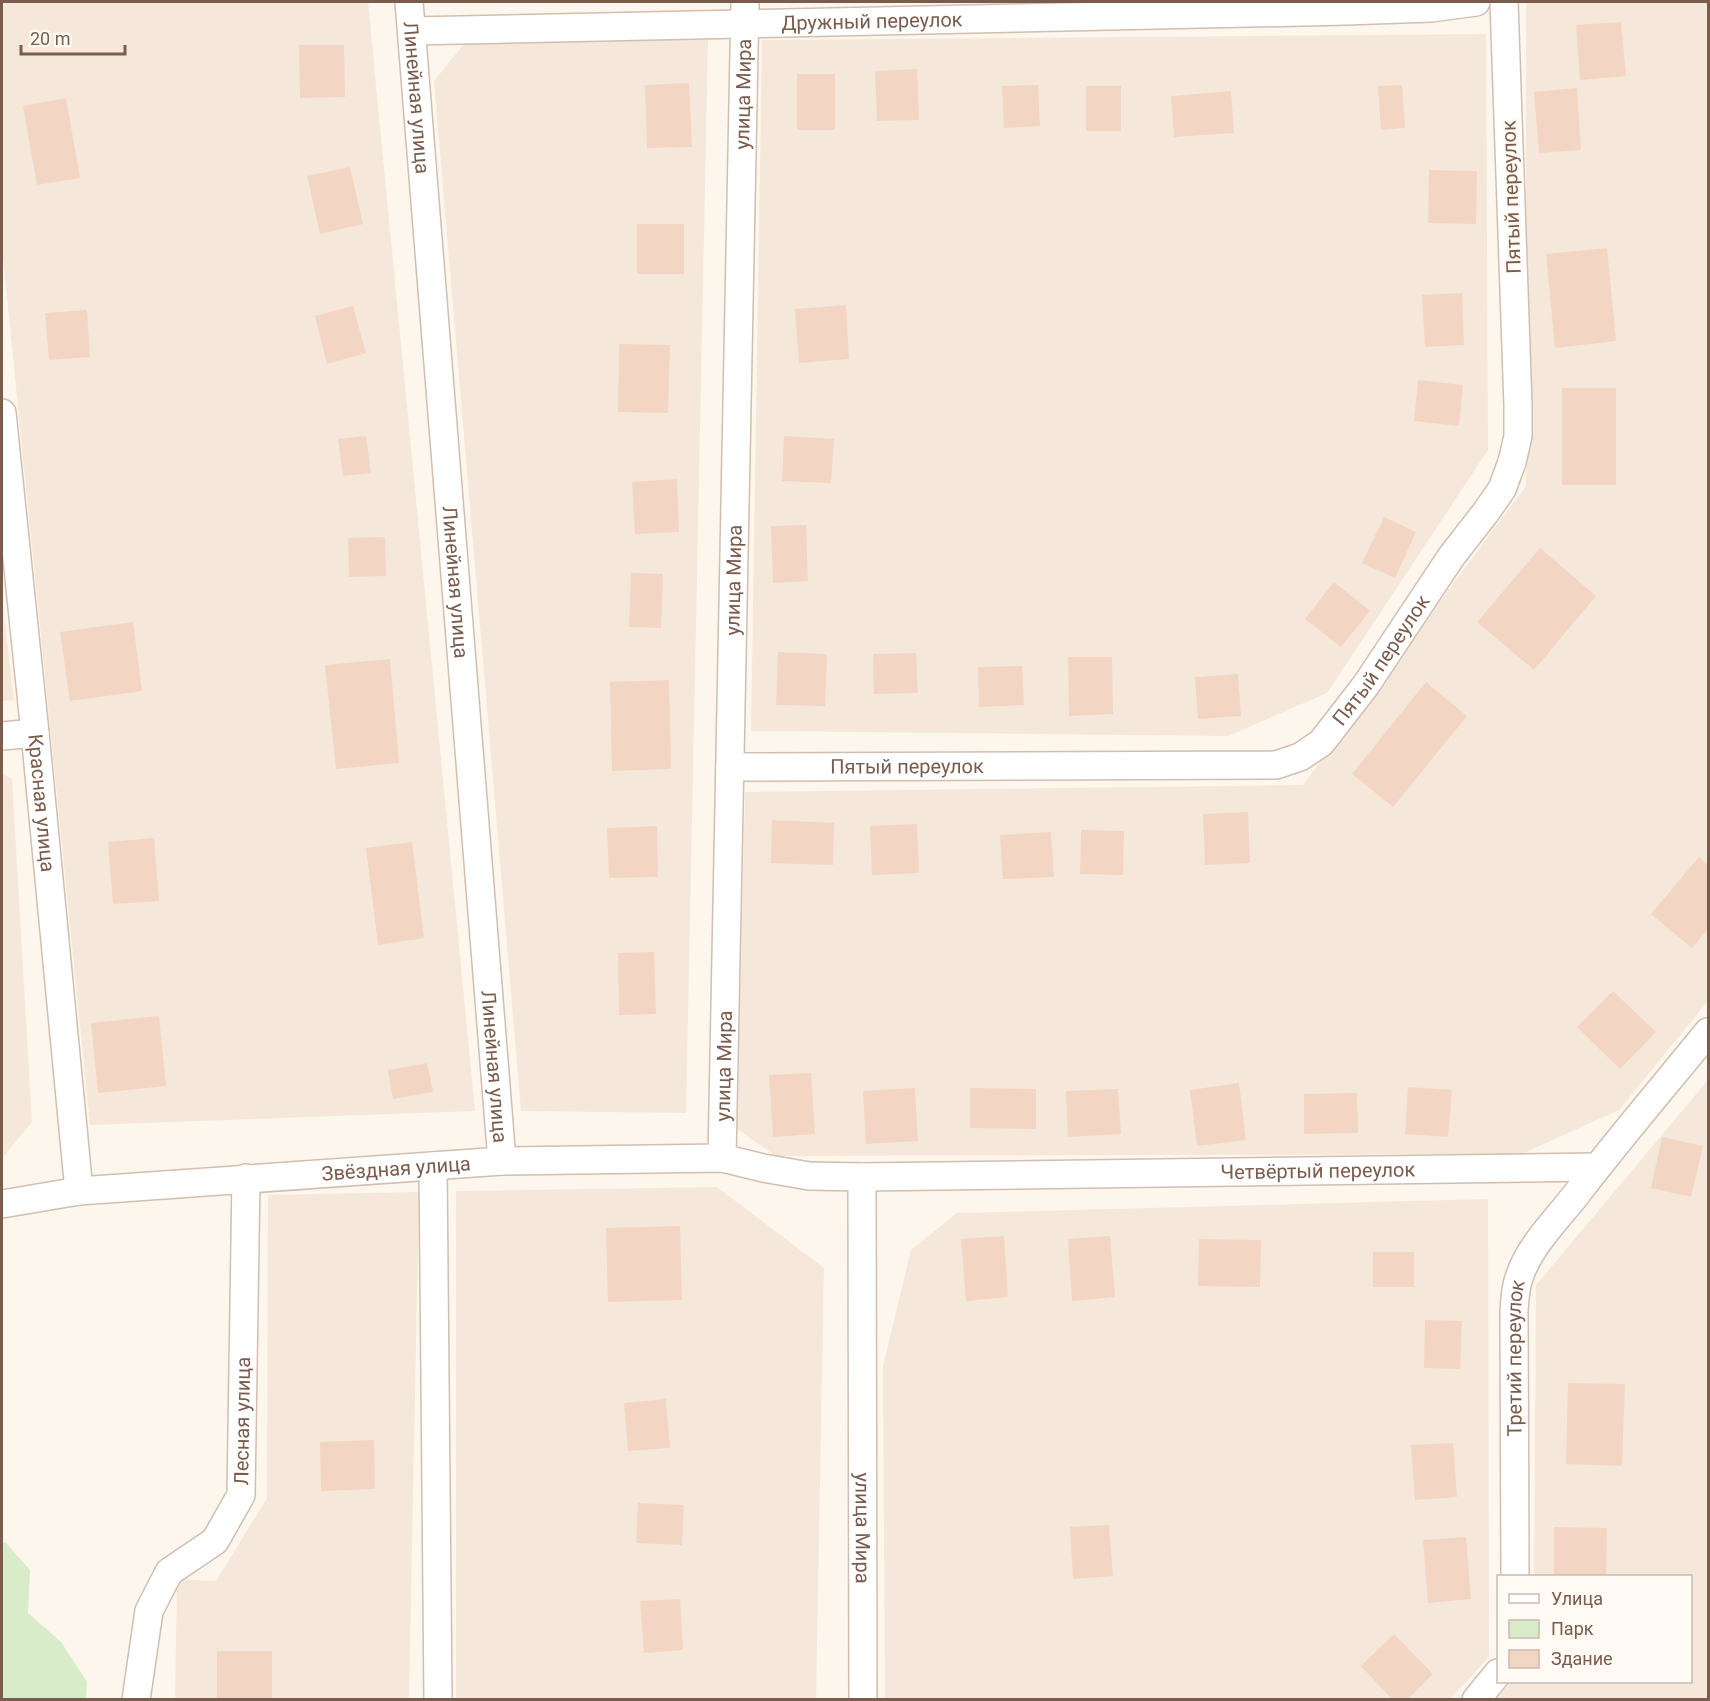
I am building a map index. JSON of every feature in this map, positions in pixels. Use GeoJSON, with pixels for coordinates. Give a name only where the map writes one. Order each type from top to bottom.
{"type":"FeatureCollection","features":[{"type":"Feature","properties":{"kind":"street","name":"Линейная улица"},"geometry":{"type":"LineString","coordinates":[[409,2],[501,1161]]}},
{"type":"Feature","properties":{"kind":"street","name":"Дружный переулок"},"geometry":{"type":"LineString","coordinates":[[412,31],[745,13],[1153,8],[1346,11],[1431,8],[1476,2]]}},
{"type":"Feature","properties":{"kind":"street","name":"Пятый переулок"},"geometry":{"type":"LineString","coordinates":[[730,767],[1276,765],[1300,757],[1321,743],[1366,685],[1451,557],[1502,489],[1512,462],[1518,436],[1518,406],[1504,2]]}},
{"type":"Feature","properties":{"kind":"street","name":"улица Мира"},"geometry":{"type":"LineString","coordinates":[[722,1158],[745,13]]}},
{"type":"Feature","properties":{"kind":"street","name":"Красная улица"},"geometry":{"type":"LineString","coordinates":[[2,413],[79,1191]]}},
{"type":"Feature","properties":{"kind":"street"},"geometry":{"type":"LineString","coordinates":[[2,736],[35,733]]}},
{"type":"Feature","properties":{"kind":"street"},"geometry":{"type":"LineString","coordinates":[[1598,1167],[1708,1032]]}},
{"type":"Feature","properties":{"kind":"street","name":"Звёздная улица"},"geometry":{"type":"LineString","coordinates":[[2,1204],[79,1191],[501,1161],[722,1158],[809,1176],[862,1177]]}},
{"type":"Feature","properties":{"kind":"street"},"geometry":{"type":"LineString","coordinates":[[433,1166],[438,1700]]}},
{"type":"Feature","properties":{"kind":"street","name":"Четвёртый переулок"},"geometry":{"type":"LineString","coordinates":[[862,1177],[1598,1167]]}},
{"type":"Feature","properties":{"kind":"street","name":"Третий переулок"},"geometry":{"type":"LineString","coordinates":[[1515,1575],[1515,1293],[1530,1254],[1598,1167]]}},
{"type":"Feature","properties":{"kind":"street","name":"улица Мира"},"geometry":{"type":"LineString","coordinates":[[862,1177],[863,1700]]}},
{"type":"Feature","properties":{"kind":"street","name":"Лесная улица"},"geometry":{"type":"LineString","coordinates":[[136,1700],[149,1611],[169,1572],[215,1541],[241,1495],[246,1178]]}},
{"type":"Feature","properties":{"kind":"street"},"geometry":{"type":"LineString","coordinates":[[1476,1700],[1497,1674]]}},
{"type":"Feature","properties":{"kind":"shaded area"},"geometry":{"type":"Polygon","coordinates":[[[2,2],[368,2],[475,1111],[90,1125],[2,248],[2,2]]]}},
{"type":"Feature","properties":{"kind":"shaded area"},"geometry":{"type":"Polygon","coordinates":[[[1526,2],[1708,2],[1708,1001],[1619,1110],[1522,1154],[776,1156],[737,1129],[745,792],[1303,785],[1526,486],[1526,2]]]}},
{"type":"Feature","properties":{"kind":"shaded area"},"geometry":{"type":"Polygon","coordinates":[[[1486,34],[1488,450],[1327,693],[1228,736],[751,731],[762,40],[1486,34]]]}},
{"type":"Feature","properties":{"kind":"shaded area"},"geometry":{"type":"Polygon","coordinates":[[[469,38],[708,39],[686,1113],[521,1111],[434,81],[469,38]]]}},
{"type":"Feature","properties":{"kind":"shaded area"},"geometry":{"type":"Polygon","coordinates":[[[2,598],[14,700],[2,701],[2,598]]]}},
{"type":"Feature","properties":{"kind":"shaded area"},"geometry":{"type":"Polygon","coordinates":[[[2,773],[12,779],[32,1122],[2,1158],[2,773]]]}},
{"type":"Feature","properties":{"kind":"shaded area"},"geometry":{"type":"Polygon","coordinates":[[[1708,1080],[1708,1699],[1496,1700],[1510,1683],[1692,1683],[1692,1575],[1534,1575],[1536,1285],[1708,1080]]]}},
{"type":"Feature","properties":{"kind":"shaded area"},"geometry":{"type":"Polygon","coordinates":[[[717,1187],[824,1268],[816,1699],[456,1699],[456,1191],[717,1187]]]}},
{"type":"Feature","properties":{"kind":"shaded area"},"geometry":{"type":"Polygon","coordinates":[[[419,1192],[409,1699],[175,1700],[177,1579],[216,1581],[267,1498],[268,1195],[419,1192]]]}},
{"type":"Feature","properties":{"kind":"shaded area"},"geometry":{"type":"Polygon","coordinates":[[[1488,1199],[1489,1657],[1450,1699],[885,1700],[883,1366],[911,1250],[957,1213],[1488,1199]]]}},
{"type":"Feature","properties":{"kind":"green space"},"geometry":{"type":"Polygon","coordinates":[[[2,1542],[6,1543],[30,1570],[28,1613],[61,1642],[87,1682],[86,1699],[2,1699],[2,1542]]]}},
{"type":"Feature","properties":{"kind":"building"},"geometry":{"type":"Polygon","coordinates":[[[1621,22],[1626,76],[1580,80],[1576,25],[1621,22]]]}},
{"type":"Feature","properties":{"kind":"building"},"geometry":{"type":"Polygon","coordinates":[[[299,45],[344,45],[345,97],[300,98],[299,45]]]}},
{"type":"Feature","properties":{"kind":"building"},"geometry":{"type":"Polygon","coordinates":[[[917,69],[919,120],[877,121],[875,71],[917,69]]]}},
{"type":"Feature","properties":{"kind":"building"},"geometry":{"type":"Polygon","coordinates":[[[797,74],[835,74],[835,130],[797,130],[797,74]]]}},
{"type":"Feature","properties":{"kind":"building"},"geometry":{"type":"Polygon","coordinates":[[[689,83],[692,147],[647,148],[645,85],[689,83]]]}},
{"type":"Feature","properties":{"kind":"building"},"geometry":{"type":"Polygon","coordinates":[[[1038,85],[1040,126],[1004,128],[1002,86],[1038,85]]]}},
{"type":"Feature","properties":{"kind":"building"},"geometry":{"type":"Polygon","coordinates":[[[1402,85],[1405,128],[1381,130],[1378,86],[1402,85]]]}},
{"type":"Feature","properties":{"kind":"building"},"geometry":{"type":"Polygon","coordinates":[[[1086,86],[1121,86],[1121,131],[1086,131],[1086,86]]]}},
{"type":"Feature","properties":{"kind":"building"},"geometry":{"type":"Polygon","coordinates":[[[1577,88],[1581,150],[1539,153],[1534,92],[1577,88]]]}},
{"type":"Feature","properties":{"kind":"building"},"geometry":{"type":"Polygon","coordinates":[[[1231,91],[1234,133],[1174,137],[1171,96],[1231,91]]]}},
{"type":"Feature","properties":{"kind":"building"},"geometry":{"type":"Polygon","coordinates":[[[66,98],[80,178],[37,185],[23,106],[66,98]]]}},
{"type":"Feature","properties":{"kind":"building"},"geometry":{"type":"Polygon","coordinates":[[[350,167],[363,224],[320,234],[307,176],[350,167]]]}},
{"type":"Feature","properties":{"kind":"building"},"geometry":{"type":"Polygon","coordinates":[[[1429,170],[1477,171],[1476,224],[1428,223],[1429,170]]]}},
{"type":"Feature","properties":{"kind":"building"},"geometry":{"type":"Polygon","coordinates":[[[637,224],[684,224],[684,274],[637,274],[637,224]]]}},
{"type":"Feature","properties":{"kind":"building"},"geometry":{"type":"Polygon","coordinates":[[[1607,248],[1616,341],[1555,348],[1546,254],[1607,248]]]}},
{"type":"Feature","properties":{"kind":"building"},"geometry":{"type":"Polygon","coordinates":[[[1462,293],[1464,345],[1425,347],[1422,295],[1462,293]]]}},
{"type":"Feature","properties":{"kind":"building"},"geometry":{"type":"Polygon","coordinates":[[[846,305],[849,359],[799,363],[795,309],[846,305]]]}},
{"type":"Feature","properties":{"kind":"building"},"geometry":{"type":"Polygon","coordinates":[[[353,306],[366,353],[327,364],[315,316],[353,306]]]}},
{"type":"Feature","properties":{"kind":"building"},"geometry":{"type":"Polygon","coordinates":[[[87,310],[90,357],[49,360],[45,313],[87,310]]]}},
{"type":"Feature","properties":{"kind":"building"},"geometry":{"type":"Polygon","coordinates":[[[619,344],[670,345],[668,413],[618,412],[619,344]]]}},
{"type":"Feature","properties":{"kind":"building"},"geometry":{"type":"Polygon","coordinates":[[[1418,380],[1463,385],[1459,426],[1414,421],[1418,380]]]}},
{"type":"Feature","properties":{"kind":"building"},"geometry":{"type":"Polygon","coordinates":[[[1562,388],[1616,388],[1616,485],[1562,485],[1562,388]]]}},
{"type":"Feature","properties":{"kind":"building"},"geometry":{"type":"Polygon","coordinates":[[[366,436],[371,473],[343,476],[338,439],[366,436]]]}},
{"type":"Feature","properties":{"kind":"building"},"geometry":{"type":"Polygon","coordinates":[[[784,436],[834,439],[831,483],[782,481],[784,436]]]}},
{"type":"Feature","properties":{"kind":"building"},"geometry":{"type":"Polygon","coordinates":[[[677,479],[679,532],[635,534],[632,482],[677,479]]]}},
{"type":"Feature","properties":{"kind":"building"},"geometry":{"type":"Polygon","coordinates":[[[1384,517],[1416,532],[1395,578],[1362,563],[1384,517]]]}},
{"type":"Feature","properties":{"kind":"building"},"geometry":{"type":"Polygon","coordinates":[[[806,525],[808,581],[773,583],[771,526],[806,525]]]}},
{"type":"Feature","properties":{"kind":"building"},"geometry":{"type":"Polygon","coordinates":[[[385,537],[386,576],[349,577],[348,538],[385,537]]]}},
{"type":"Feature","properties":{"kind":"building"},"geometry":{"type":"Polygon","coordinates":[[[1540,548],[1596,596],[1534,670],[1477,622],[1540,548]]]}},
{"type":"Feature","properties":{"kind":"building"},"geometry":{"type":"Polygon","coordinates":[[[631,573],[663,574],[661,628],[629,627],[631,573]]]}},
{"type":"Feature","properties":{"kind":"building"},"geometry":{"type":"Polygon","coordinates":[[[1334,582],[1370,611],[1341,647],[1305,619],[1334,582]]]}},
{"type":"Feature","properties":{"kind":"building"},"geometry":{"type":"Polygon","coordinates":[[[133,622],[142,691],[70,701],[60,632],[133,622]]]}},
{"type":"Feature","properties":{"kind":"building"},"geometry":{"type":"Polygon","coordinates":[[[778,652],[827,654],[825,706],[776,705],[778,652]]]}},
{"type":"Feature","properties":{"kind":"building"},"geometry":{"type":"Polygon","coordinates":[[[916,653],[918,693],[874,694],[873,654],[916,653]]]}},
{"type":"Feature","properties":{"kind":"building"},"geometry":{"type":"Polygon","coordinates":[[[1068,657],[1112,657],[1113,714],[1069,716],[1068,657]]]}},
{"type":"Feature","properties":{"kind":"building"},"geometry":{"type":"Polygon","coordinates":[[[390,659],[399,763],[336,769],[325,665],[390,659]]]}},
{"type":"Feature","properties":{"kind":"building"},"geometry":{"type":"Polygon","coordinates":[[[1022,666],[1024,705],[979,707],[978,667],[1022,666]]]}},
{"type":"Feature","properties":{"kind":"building"},"geometry":{"type":"Polygon","coordinates":[[[1238,674],[1241,716],[1198,719],[1195,677],[1238,674]]]}},
{"type":"Feature","properties":{"kind":"building"},"geometry":{"type":"Polygon","coordinates":[[[669,680],[671,769],[612,771],[610,682],[669,680]]]}},
{"type":"Feature","properties":{"kind":"building"},"geometry":{"type":"Polygon","coordinates":[[[1426,682],[1467,716],[1393,807],[1352,774],[1426,682]]]}},
{"type":"Feature","properties":{"kind":"building"},"geometry":{"type":"Polygon","coordinates":[[[1248,812],[1250,863],[1205,865],[1203,814],[1248,812]]]}},
{"type":"Feature","properties":{"kind":"building"},"geometry":{"type":"Polygon","coordinates":[[[772,820],[834,823],[833,865],[771,863],[772,820]]]}},
{"type":"Feature","properties":{"kind":"building"},"geometry":{"type":"Polygon","coordinates":[[[917,824],[919,873],[872,875],[870,826],[917,824]]]}},
{"type":"Feature","properties":{"kind":"building"},"geometry":{"type":"Polygon","coordinates":[[[657,826],[658,877],[609,878],[607,828],[657,826]]]}},
{"type":"Feature","properties":{"kind":"building"},"geometry":{"type":"Polygon","coordinates":[[[1081,830],[1124,831],[1123,875],[1080,874],[1081,830]]]}},
{"type":"Feature","properties":{"kind":"building"},"geometry":{"type":"Polygon","coordinates":[[[1051,832],[1054,877],[1003,879],[1000,835],[1051,832]]]}},
{"type":"Feature","properties":{"kind":"building"},"geometry":{"type":"Polygon","coordinates":[[[154,838],[159,901],[113,904],[108,842],[154,838]]]}},
{"type":"Feature","properties":{"kind":"building"},"geometry":{"type":"Polygon","coordinates":[[[412,842],[424,938],[378,945],[366,848],[412,842]]]}},
{"type":"Feature","properties":{"kind":"building"},"geometry":{"type":"Polygon","coordinates":[[[1699,857],[1708,865],[1708,929],[1692,948],[1651,914],[1699,857]]]}},
{"type":"Feature","properties":{"kind":"building"},"geometry":{"type":"Polygon","coordinates":[[[654,952],[656,1014],[619,1015],[618,953],[654,952]]]}},
{"type":"Feature","properties":{"kind":"building"},"geometry":{"type":"Polygon","coordinates":[[[1613,991],[1656,1032],[1620,1069],[1577,1027],[1613,991]]]}},
{"type":"Feature","properties":{"kind":"building"},"geometry":{"type":"Polygon","coordinates":[[[159,1016],[166,1086],[98,1093],[91,1023],[159,1016]]]}},
{"type":"Feature","properties":{"kind":"building"},"geometry":{"type":"Polygon","coordinates":[[[427,1063],[433,1092],[393,1099],[388,1070],[427,1063]]]}},
{"type":"Feature","properties":{"kind":"building"},"geometry":{"type":"Polygon","coordinates":[[[811,1073],[815,1134],[773,1137],[769,1075],[811,1073]]]}},
{"type":"Feature","properties":{"kind":"building"},"geometry":{"type":"Polygon","coordinates":[[[1239,1083],[1246,1140],[1197,1146],[1190,1090],[1239,1083]]]}},
{"type":"Feature","properties":{"kind":"building"},"geometry":{"type":"Polygon","coordinates":[[[1408,1087],[1452,1090],[1448,1137],[1405,1134],[1408,1087]]]}},
{"type":"Feature","properties":{"kind":"building"},"geometry":{"type":"Polygon","coordinates":[[[915,1088],[918,1141],[866,1144],[863,1091],[915,1088]]]}},
{"type":"Feature","properties":{"kind":"building"},"geometry":{"type":"Polygon","coordinates":[[[970,1088],[1036,1089],[1036,1129],[970,1128],[970,1088]]]}},
{"type":"Feature","properties":{"kind":"building"},"geometry":{"type":"Polygon","coordinates":[[[1118,1089],[1121,1134],[1068,1137],[1066,1091],[1118,1089]]]}},
{"type":"Feature","properties":{"kind":"building"},"geometry":{"type":"Polygon","coordinates":[[[1357,1093],[1358,1133],[1304,1134],[1304,1094],[1357,1093]]]}},
{"type":"Feature","properties":{"kind":"building"},"geometry":{"type":"Polygon","coordinates":[[[1662,1137],[1703,1146],[1691,1197],[1651,1188],[1662,1137]]]}},
{"type":"Feature","properties":{"kind":"building"},"geometry":{"type":"Polygon","coordinates":[[[680,1226],[682,1300],[608,1302],[606,1228],[680,1226]]]}},
{"type":"Feature","properties":{"kind":"building"},"geometry":{"type":"Polygon","coordinates":[[[1004,1236],[1008,1297],[966,1301],[961,1239],[1004,1236]]]}},
{"type":"Feature","properties":{"kind":"building"},"geometry":{"type":"Polygon","coordinates":[[[1110,1236],[1115,1297],[1072,1301],[1068,1239],[1110,1236]]]}},
{"type":"Feature","properties":{"kind":"building"},"geometry":{"type":"Polygon","coordinates":[[[1199,1239],[1261,1240],[1260,1287],[1198,1286],[1199,1239]]]}},
{"type":"Feature","properties":{"kind":"building"},"geometry":{"type":"Polygon","coordinates":[[[1373,1252],[1414,1252],[1414,1287],[1373,1287],[1373,1252]]]}},
{"type":"Feature","properties":{"kind":"building"},"geometry":{"type":"Polygon","coordinates":[[[1425,1320],[1462,1321],[1460,1369],[1424,1368],[1425,1320]]]}},
{"type":"Feature","properties":{"kind":"building"},"geometry":{"type":"Polygon","coordinates":[[[1568,1383],[1625,1384],[1622,1466],[1566,1464],[1568,1383]]]}},
{"type":"Feature","properties":{"kind":"building"},"geometry":{"type":"Polygon","coordinates":[[[666,1399],[670,1448],[628,1451],[624,1403],[666,1399]]]}},
{"type":"Feature","properties":{"kind":"building"},"geometry":{"type":"Polygon","coordinates":[[[374,1440],[375,1489],[321,1491],[320,1442],[374,1440]]]}},
{"type":"Feature","properties":{"kind":"building"},"geometry":{"type":"Polygon","coordinates":[[[1453,1443],[1457,1497],[1415,1500],[1411,1445],[1453,1443]]]}},
{"type":"Feature","properties":{"kind":"building"},"geometry":{"type":"Polygon","coordinates":[[[638,1503],[684,1505],[682,1545],[636,1543],[638,1503]]]}},
{"type":"Feature","properties":{"kind":"building"},"geometry":{"type":"Polygon","coordinates":[[[1109,1525],[1113,1576],[1073,1579],[1070,1527],[1109,1525]]]}},
{"type":"Feature","properties":{"kind":"building"},"geometry":{"type":"Polygon","coordinates":[[[1554,1527],[1607,1528],[1606,1575],[1554,1575],[1554,1527]]]}},
{"type":"Feature","properties":{"kind":"building"},"geometry":{"type":"Polygon","coordinates":[[[1466,1537],[1471,1599],[1428,1603],[1423,1540],[1466,1537]]]}},
{"type":"Feature","properties":{"kind":"building"},"geometry":{"type":"Polygon","coordinates":[[[680,1599],[683,1650],[644,1653],[640,1601],[680,1599]]]}},
{"type":"Feature","properties":{"kind":"building"},"geometry":{"type":"Polygon","coordinates":[[[1394,1634],[1433,1674],[1407,1700],[1393,1700],[1361,1666],[1394,1634]]]}},
{"type":"Feature","properties":{"kind":"building"},"geometry":{"type":"Polygon","coordinates":[[[217,1651],[272,1651],[272,1700],[217,1700],[217,1651]]]}}]}
